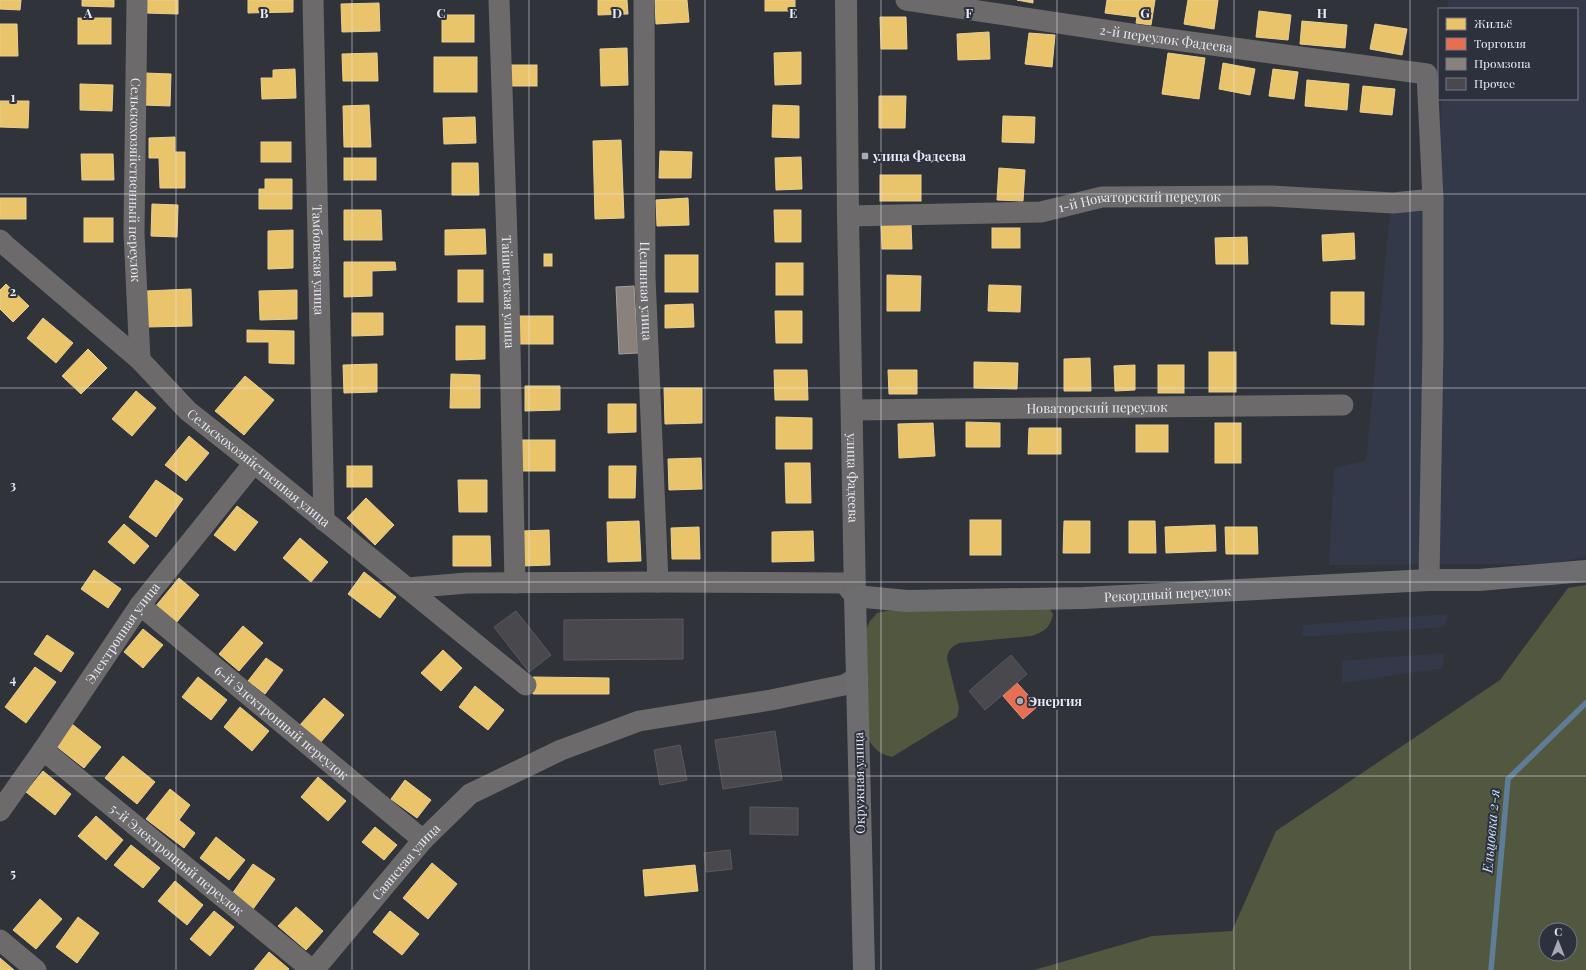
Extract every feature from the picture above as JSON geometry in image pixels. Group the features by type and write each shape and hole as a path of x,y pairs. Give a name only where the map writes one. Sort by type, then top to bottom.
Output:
{"main road":[{"name":"Рекордный переулок","path":"855,596 907,601 1069,598 1429,580 1479,580 1586,570"},
{"name":"Окружная улица","path":"855,596 864,970"}],"street":[{"name":"Сельскохозяйственный переулок","path":"137,0 134,233 140,360"},
{"name":"Тамбовская улица","path":"314,0 324,521"},
{"name":"Тайшетская улица","path":"499,0 509,300 515,583"},
{"name":"Целинная улица","path":"644,0 645,277 658,582"},
{"name":"улица Фадеева","path":"846,0 848,216 855,596"},
{"name":"2-й переулок Фадеева","path":"906,0 1123,33 1427,74 1433,199"},
{"name":"1-й Новаторский переулок","path":"848,216 1041,212 1102,197 1271,196 1393,203 1433,199"},
{"path":"1429,580 1433,345 1433,199"},
{"name":"Сельскохозяйственная улица","path":"0,240 5,246 140,360 188,411 526,685"},
{"name":"Новаторский переулок","path":"852,410 1343,406"},
{"name":"Электронная улица","path":"0,811 43,750 140,605 254,463"},
{"path":"407,588 467,583 844,582 855,596"},
{"name":"6-й Электронный переулок","path":"140,605 423,840"},
{"name":"Саянская улица","path":"313,970 423,840 470,794 561,750 639,721 771,700 844,685 858,678"},
{"name":"5-й Электронный переулок","path":"43,750 313,970"},
{"path":"0,940 36,970"}],"shaded area":[{"path":"1448,0 1586,0 1586,557 1548,564 1329,565 1334,468 1366,461 1390,212 1436,205 1442,100 1578,100 1578,8 1448,8"},
{"path":"1448,614 1444,627 1302,637 1303,625"},
{"path":"1444,653 1443,668 1342,683 1342,661"}],"green space":[{"path":"1586,585 1586,970 1034,970 1152,936 1232,931 1276,831 1500,680 1568,588"},
{"path":"1047,605 1053,614 1050,623 1044,631 1032,636 959,643 948,652 947,658 959,708 957,717 892,757 880,753 872,745 867,737 866,630 870,621 877,613 922,608"}],"building: Жильё":[{"path":"0,0 21,0 20,10 0,9"},
{"path":"82,0 114,0 114,7 82,6"},
{"path":"146,0 178,0 178,14 146,13"},
{"path":"248,0 293,0 293,12 248,13"},
{"path":"598,0 627,0 628,14 598,15"},
{"path":"655,0 687,0 689,22 656,24"},
{"path":"765,0 795,0 795,11 765,11"},
{"path":"1017,0 1033,0 1033,3"},
{"path":"1107,0 1155,0 1151,25 1136,23 1137,17 1105,13"},
{"path":"1188,0 1218,0 1214,29 1184,24"},
{"path":"379,3 380,31 342,32 341,4"},
{"path":"1259,11 1291,15 1288,40 1256,37"},
{"path":"442,15 474,15 474,42 442,42"},
{"path":"880,17 906,17 907,49 881,49"},
{"path":"78,18 111,18 111,44 78,44"},
{"path":"1302,21 1347,25 1345,48 1300,44"},
{"path":"0,24 17,24 18,56 0,56"},
{"path":"1375,24 1407,29 1402,55 1370,49"},
{"path":"989,32 990,59 958,60 957,34"},
{"path":"1029,33 1055,35 1052,67 1025,64"},
{"path":"627,48 628,85 601,86 600,49"},
{"path":"801,52 801,84 775,85 774,53"},
{"path":"377,53 378,81 343,81 342,54"},
{"path":"1168,53 1205,58 1199,99 1162,94"},
{"path":"434,57 477,57 477,92 434,92"},
{"path":"1223,63 1255,69 1250,95 1219,89"},
{"path":"511,65 537,65 537,86 511,86"},
{"path":"295,69 296,98 262,99 261,78 273,78 273,70"},
{"path":"1273,69 1298,72 1294,99 1269,96"},
{"path":"145,73 171,74 170,106 144,105"},
{"path":"1307,80 1349,84 1347,110 1305,106"},
{"path":"80,84 113,85 112,111 80,110"},
{"path":"1363,86 1395,89 1392,115 1360,112"},
{"path":"879,96 906,96 905,128 879,128"},
{"path":"0,101 29,101 28,128 0,127"},
{"path":"369,105 371,147 344,147 343,106"},
{"path":"773,105 799,106 799,138 772,137"},
{"path":"1003,116 1035,117 1034,143 1002,142"},
{"path":"475,117 476,143 444,144 443,118"},
{"path":"175,137 175,152 185,152 185,188 160,188 159,158 149,158 149,138"},
{"path":"621,140 624,218 595,219 593,141"},
{"path":"261,142 291,142 291,162 261,162"},
{"path":"660,151 692,152 691,178 659,178"},
{"path":"81,154 113,154 114,180 82,180"},
{"path":"801,157 802,189 776,190 775,158"},
{"path":"344,158 376,158 376,180 344,180"},
{"path":"452,163 478,163 479,195 452,195"},
{"path":"999,168 1025,170 1023,201 997,200"},
{"path":"880,175 921,175 921,201 880,201"},
{"path":"265,179 292,179 292,209 259,209 259,189 265,189"},
{"path":"0,198 26,198 26,219 0,219"},
{"path":"688,198 689,225 657,226 656,200"},
{"path":"152,204 178,205 177,237 151,236"},
{"path":"344,210 381,210 382,240 344,240"},
{"path":"774,210 801,210 801,242 775,242"},
{"path":"84,218 113,218 113,242 84,242"},
{"path":"911,224 912,249 882,249 881,225"},
{"path":"992,228 1020,228 1020,248 992,248"},
{"path":"485,229 486,254 445,255 445,230"},
{"path":"293,230 293,268 268,269 268,231"},
{"path":"1354,233 1355,259 1323,261 1322,235"},
{"path":"1247,237 1248,264 1216,264 1215,238"},
{"path":"544,254 552,254 552,266 544,266"},
{"path":"665,255 698,255 698,292 665,292"},
{"path":"344,262 395,262 396,270 372,271 372,296 344,297"},
{"path":"776,263 803,263 803,295 776,295"},
{"path":"458,270 483,270 483,302 458,302"},
{"path":"887,275 921,276 920,311 887,311"},
{"path":"6,284 29,306 13,322 0,309 0,290"},
{"path":"989,285 1021,286 1020,312 988,311"},
{"path":"191,289 192,326 147,327 146,291"},
{"path":"297,290 297,319 260,320 259,291"},
{"path":"1331,292 1364,292 1364,325 1331,324"},
{"path":"693,304 694,327 665,328 665,305"},
{"path":"775,311 802,311 802,343 776,343"},
{"path":"352,313 383,313 383,335 352,336"},
{"path":"517,316 553,316 553,344 517,344"},
{"path":"43,318 73,343 56,363 27,338"},
{"path":"456,326 485,326 485,359 456,360"},
{"path":"247,330 294,331 294,364 269,363 269,342 247,342"},
{"path":"88,349 107,368 81,394 62,376"},
{"path":"1209,352 1236,352 1236,392 1209,392"},
{"path":"1090,358 1091,391 1064,391 1064,359"},
{"path":"974,362 1018,363 1017,389 974,388"},
{"path":"377,364 377,392 344,393 343,365"},
{"path":"1135,365 1135,390 1115,391 1114,366"},
{"path":"1158,365 1184,365 1184,393 1158,393"},
{"path":"774,370 807,370 808,400 775,400"},
{"path":"888,370 917,370 917,394 889,394"},
{"path":"451,374 480,375 480,408 450,408"},
{"path":"245,376 274,400 244,435 215,411"},
{"path":"525,386 560,386 560,410 525,411"},
{"path":"664,388 702,388 702,423 665,424"},
{"path":"136,391 156,408 132,436 112,419"},
{"path":"608,404 636,404 636,432 608,433"},
{"path":"776,417 812,418 812,449 776,449"},
{"path":"966,422 1000,423 1000,447 966,447"},
{"path":"933,423 935,456 899,458 898,424"},
{"path":"1215,423 1241,423 1241,463 1215,463"},
{"path":"1136,425 1168,425 1168,452 1136,452"},
{"path":"1029,428 1061,428 1061,454 1028,454"},
{"path":"189,436 209,453 186,481 165,465"},
{"path":"520,440 555,440 555,471 520,471"},
{"path":"701,458 702,489 669,490 668,459"},
{"path":"785,463 810,463 811,503 786,503"},
{"path":"347,466 372,466 372,487 347,487"},
{"path":"609,466 636,466 635,498 609,498"},
{"path":"156,480 183,499 156,537 129,517"},
{"path":"458,480 487,480 487,512 459,512"},
{"path":"366,498 394,525 375,545 347,518"},
{"path":"237,506 258,522 235,551 214,535"},
{"path":"970,520 1001,520 1001,555 970,555"},
{"path":"639,521 641,561 608,562 607,522"},
{"path":"1064,521 1090,521 1090,553 1063,553"},
{"path":"1129,521 1155,521 1156,553 1129,553"},
{"path":"124,524 149,546 134,564 108,542"},
{"path":"1215,525 1216,551 1166,553 1165,527"},
{"path":"699,527 700,559 672,559 671,528"},
{"path":"1225,527 1257,527 1258,554 1226,554"},
{"path":"549,530 550,565 523,566 522,531"},
{"path":"813,531 814,561 772,562 772,532"},
{"path":"453,536 490,536 491,566 453,566"},
{"path":"300,538 328,562 311,582 283,558"},
{"path":"94,570 121,589 108,608 81,589"},
{"path":"364,572 396,597 380,618 348,594"},
{"path":"179,578 199,595 176,623 155,607"},
{"path":"243,626 263,643 239,671 219,654"},
{"path":"143,629 163,645 143,668 124,652"},
{"path":"47,635 74,653 61,672 34,654"},
{"path":"443,650 462,668 441,691 421,673"},
{"path":"266,658 283,670 265,694 248,681"},
{"path":"35,667 56,682 26,723 5,707"},
{"path":"198,677 227,700 211,720 182,697"},
{"path":"533,677 609,678 609,694 533,694"},
{"path":"475,686 504,710 488,730 459,707"},
{"path":"324,698 344,715 320,743 300,725"},
{"path":"240,707 269,731 252,751 224,727"},
{"path":"72,724 101,747 84,768 55,745"},
{"path":"123,756 155,782 137,804 105,778"},
{"path":"43,771 71,794 55,815 26,792"},
{"path":"318,777 346,801 328,821 301,797"},
{"path":"405,780 431,800 417,818 391,799"},
{"path":"170,789 190,805 179,820 195,833 184,848 146,819"},
{"path":"96,816 123,840 106,860 78,836"},
{"path":"375,827 397,845 384,860 362,842"},
{"path":"216,837 245,860 229,880 200,858"},
{"path":"131,845 160,868 143,888 114,865"},
{"path":"432,863 457,884 428,919 403,898"},
{"path":"253,864 275,879 253,909 232,894"},
{"path":"695,865 698,891 645,896 643,870"},
{"path":"175,881 203,905 187,925 158,901"},
{"path":"40,899 62,919 36,949 13,930"},
{"path":"296,907 323,931 306,950 278,926"},
{"path":"214,911 234,927 210,956 190,939"},
{"path":"390,911 419,934 402,955 373,932"},
{"path":"78,917 99,933 77,963 56,947"},
{"path":"269,952 289,969 254,970"},
{"path":"0,958 14,970 0,970"}],"building: Торговля":[{"name":"Энергия","path":"1017,683 1038,706 1023,719 1003,696"}],"building: Промзона":[{"path":"634,286 638,353 619,354 616,287"}],"building: Прочее":[{"path":"516,611 551,655 529,672 494,627"},
{"path":"683,619 683,659 564,660 564,620"},
{"path":"1011,655 1027,674 985,710 969,691"},
{"path":"775,731 782,780 723,789 715,740"},
{"path":"680,745 687,780 660,785 654,750"},
{"path":"750,807 798,808 798,835 750,834"},
{"path":"730,850 732,869 706,872 704,853"}],"waterway":[{"name":"Ельцовка 2-я","path":"1491,970 1508,779 1586,703"}],"place":[{"name":"улица Фадеева","path":"865,156"},
{"name":"Энергия","path":"1020,701"}]}
